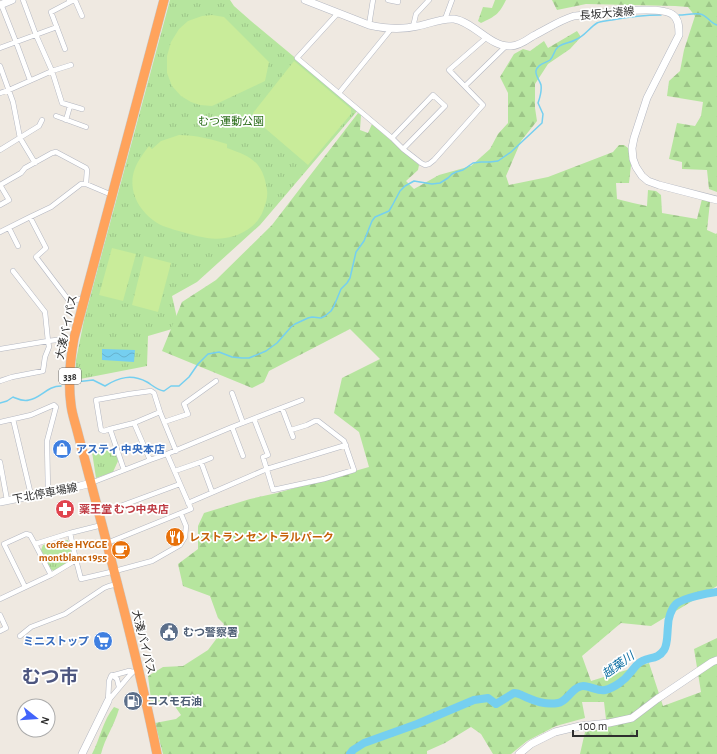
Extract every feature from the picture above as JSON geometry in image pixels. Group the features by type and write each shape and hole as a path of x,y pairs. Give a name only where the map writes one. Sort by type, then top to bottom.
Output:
{"highway":[{"name":"大湊バイパス","path":"157,754 136,672 115,571 71,406 70,370 74,338 164,0"}],"main road":[{"path":"0,4 12,0"},
{"path":"305,0 379,28 391,29 413,27 444,19 454,19 475,28 500,44 506,46"},
{"name":"長坂大湊線","path":"506,46 521,44 565,18 574,16 648,10 662,10 672,13 676,18 679,35 647,98 634,138 632,148 633,159 642,176 658,185 717,200"},
{"name":"下北停車場線","path":"4,501 91,483"},
{"path":"519,754 531,744 555,732 580,726 609,723 632,718 657,699 717,660"},
{"path":"82,754 108,701"}],"street":[{"path":"23,0 52,71 62,103 82,109"},
{"path":"65,48 51,12 70,1 75,0 82,16"},
{"path":"369,25 373,0"},
{"path":"388,0 398,2 398,0"},
{"path":"413,27 416,14 429,0"},
{"path":"444,19 452,0"},
{"path":"0,4 30,80"},
{"path":"338,13 297,58 403,149 425,165 434,160 483,105 449,70 487,36"},
{"path":"0,48 57,27"},
{"path":"339,93 391,29"},
{"path":"465,86 506,46"},
{"path":"0,93 70,65"},
{"path":"0,66 13,102 20,138 35,163"},
{"path":"392,138 433,95 444,106 403,149"},
{"path":"66,120 70,106"},
{"path":"56,116 86,127"},
{"path":"0,150 39,126 42,120"},
{"path":"0,205 9,200 0,185 21,173 25,168 56,152 86,168 86,184"},
{"path":"0,232 51,207 81,184 86,184 112,195"},
{"path":"30,217 46,248 36,257 70,302 79,300 84,301"},
{"path":"9,228 18,246"},
{"path":"0,381 43,371 45,357 49,347 45,312 13,271"},
{"path":"0,349 74,338"},
{"path":"164,422 188,414 184,404 216,381"},
{"path":"160,412 134,423 104,431 101,430 96,400 151,391 154,393 176,451"},
{"path":"232,393 243,423"},
{"path":"91,483 176,451 232,427 302,400"},
{"path":"0,422 31,415 54,405 56,407 47,441 48,492"},
{"path":"282,408 294,437"},
{"path":"13,419 31,496"},
{"path":"254,419 268,455 263,457 273,490 324,479 354,470 344,441 318,421 314,421 308,425 291,430"},
{"path":"134,423 150,460"},
{"path":"232,427 243,456"},
{"path":"110,429 124,470"},
{"path":"188,503 267,469 346,445"},
{"path":"107,543 191,509 167,454"},
{"path":"174,471 211,458"},
{"path":"0,462 4,501"},
{"path":"201,462 212,492"},
{"path":"99,514 180,484"},
{"path":"70,533 81,579 152,561 180,544 186,537 186,526 181,514"},
{"path":"35,544 102,525"},
{"path":"25,587 4,544 26,534 30,535 51,575"},
{"path":"0,599 51,575 76,560"},
{"path":"20,636 31,627 64,614 104,588 118,584"},
{"path":"0,615 6,628 0,631"},
{"path":"108,701 109,678 112,675 129,671 136,672"},
{"path":"108,701 119,687 136,672"},
{"path":"112,675 117,679 119,687"},
{"path":"109,683 113,687 119,687"}],"green space":[{"name":"むつ運動公園","path":"170,0 230,0 234,6 251,21 358,110 260,225 197,282 172,296 179,327 148,336 147,366 75,380 76,360 84,320"},
{"path":"495,0 506,0 499,12 494,16 481,23 478,21 483,7 492,8"},
{"path":"552,0 717,0 717,192 709,189 707,170 682,169 682,162 669,159 677,123 695,126 701,116 703,102 667,96 669,81 680,71 684,50 695,16 688,7 586,4 557,10"},
{"path":"212,15 224,17 269,62 265,81 212,106 200,105 191,102 181,96 172,86 167,73 167,56 171,42 179,29 188,21 202,16"},
{"path":"577,31 581,37 570,49 548,64 535,84 535,108 537,121 521,141 506,176 509,185 548,177 613,152 619,145 624,145 628,148 631,165 629,183 616,183 617,199 647,206 648,190 656,191 661,195 662,213 697,219 702,199 710,202 707,230 716,234 717,233 717,586 651,626 621,623 582,656 591,681 649,663 663,706 701,692 694,649 717,638 717,754 580,754 585,732 607,728 604,702 582,702 585,718 556,726 527,741 511,754 493,754 481,734 471,727 445,743 427,751 427,754 163,754 155,723 176,719 181,715 167,695 152,707 148,676 163,667 183,666 208,650 220,634 224,624 218,618 210,596 183,586 178,564 198,549 198,526 204,513 369,467 359,432 334,413 342,378 380,359 350,329 269,371 264,382 252,388 162,351 182,302 216,280 272,225 358,113 361,115 360,130 368,133 372,124 419,165 418,170 406,181 414,189 439,175 471,166 490,149 498,134 508,123 508,93 500,77 514,54 523,49 530,51 544,41 548,48"},
{"path":"294,61 351,109 351,114 308,165 253,118 253,113"},
{"path":"179,135 215,140 227,144 227,148 250,158 259,167 263,173 267,197 261,215 256,223 250,228 237,235 229,237 214,239 207,238 163,226 144,212 133,191 133,175 136,167 149,146 152,149 161,141"},
{"path":"112,248 136,254 123,301 99,295"},
{"path":"144,256 171,263 158,312 132,305"},
{"path":"114,448 118,461 113,472 96,478 92,452"},
{"path":"68,540 73,558 72,560 54,571 50,569 41,550 43,545"},
{"path":"114,707 119,709 101,754 92,754 104,724"}],"water":[{"path":"102,349 135,350 134,362 102,360"}],"waterway":[{"path":"679,15 700,14 717,25"},
{"path":"76,382 93,380 105,386 115,380 131,377 147,382 157,389 164,391 171,386 179,386 189,377 198,364 208,354 219,352 232,357 249,358 266,351 277,343 295,324 308,318 321,318 325,316 331,311 341,289 350,278 356,252 364,241 372,221 375,217 389,211 400,191 405,186 414,181 432,184 440,183 452,174 463,170 473,163 498,161 511,152 542,123 543,114 538,103 541,85 536,71 540,65 550,60 558,47 578,39 599,22 636,16 661,15"},
{"path":"0,403 13,397 27,401 52,388 61,386"},
{"name":"越葉川","path":"350,754 353,750 364,743 417,724 474,700 488,698 496,704 514,693 539,702 554,704 561,702 573,691 582,686 599,690 605,690 612,687 625,678 641,662 658,656 664,650 667,642 669,617 676,604 690,598 717,592"}],"place":[{"name":"アスティ 中央本店","path":"62,449"},
{"name":"薬王堂 むつ中央店","path":"65,509"},
{"name":"レストラン セントラルパーク","path":"175,537"},
{"name":"coffee HYGGE montblanc 1955","path":"121,550"},
{"name":"むつ警察署","path":"169,632"},
{"name":"ミニストップ","path":"103,641"},
{"name":"コスモ石油","path":"133,701"}],"district":[{"name":"むつ市","path":"50,676"}]}
